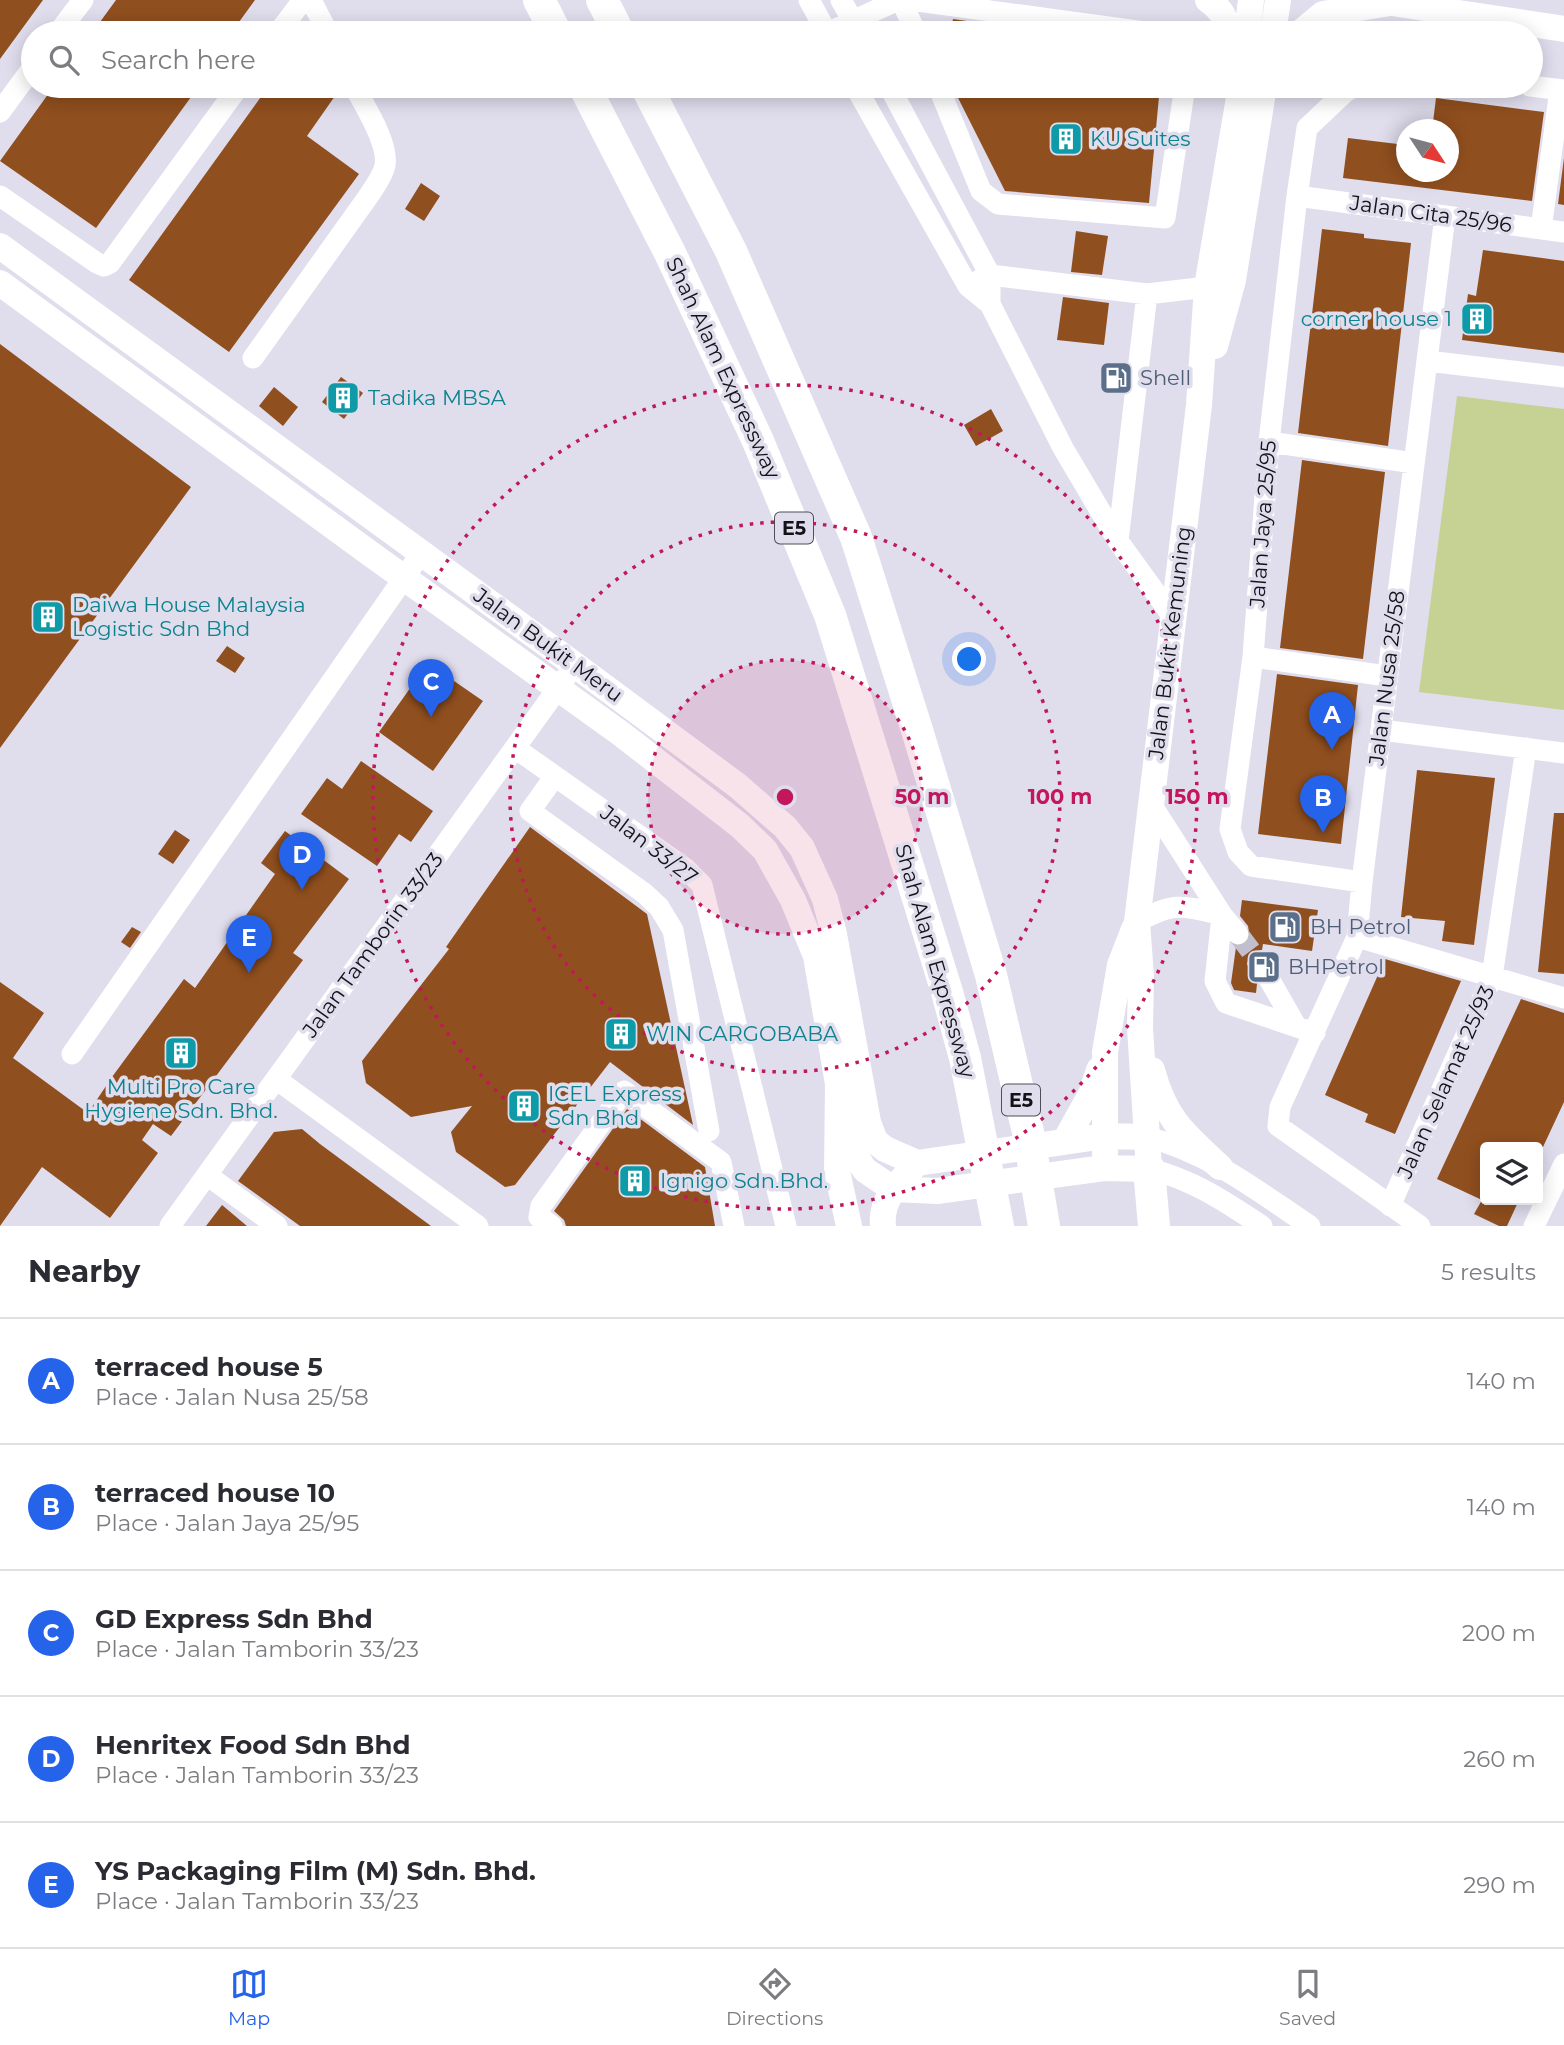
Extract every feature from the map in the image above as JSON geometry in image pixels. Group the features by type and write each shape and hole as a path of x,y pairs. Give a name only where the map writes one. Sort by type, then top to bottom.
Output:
{"highway":[{"path":"539,0 550,21"},
{"path":"601,0 612,21"},
{"name":"Shah Alam Expressway","path":"590,98 670,253 752,428 830,615 947,992 965,1058 998,1226"},
{"name":"E5","path":"652,98 731,251 856,537 918,730 991,975 1028,1132 1044,1226"},
{"path":"1149,1169 1154,1226"}],"main road":[{"path":"1208,0 1219,8 1227,21"},
{"path":"1248,21 1251,0"},
{"path":"1275,21 1278,0"},
{"path":"1314,21 1322,14 1381,1 1512,21"},
{"path":"1543,26 1564,29"},
{"name":"Jalan Bukit Kemuning","path":"1149,1169 1137,922 1199,405 1207,287 1236,98"},
{"name":"Jalan Bukit Kemuning","path":"1199,405 1233,280 1262,98"},
{"path":"1256,136 1269,98"},
{"name":"Jalan Bukit Meru","path":"0,246 575,665 738,786 785,827 802,848 825,899 875,1141 885,1149 918,1163"},
{"name":"Jalan Bukit Meru","path":"0,283 620,733 729,817 765,850 793,900 816,956 838,1084 837,1171 849,1226"},
{"name":"Jalan Bukit Kemuning","path":"1104,1168 1105,1052 1120,965 1137,922"},
{"path":"1140,1027 1158,1093 1166,1111 1182,1132 1220,1167"},
{"path":"1065,1141 1091,1094 1105,1052"},
{"path":"838,1084 847,1140 852,1151 865,1170 894,1189 937,1191 1104,1168 1149,1169"},
{"path":"883,1226 886,1200 918,1163 1105,1136 1147,1138"}],"street":[{"path":"67,21 83,0"},
{"path":"287,21 303,0"},
{"path":"311,0 322,21"},
{"path":"809,0 820,21"},
{"path":"841,0 853,21"},
{"path":"867,21 900,0 910,21"},
{"path":"910,0 1064,21"},
{"path":"0,111 21,83"},
{"path":"1541,229 1562,90 1543,88"},
{"path":"0,196 104,266 110,263 231,98"},
{"path":"253,358 380,178 386,161 382,143 360,98"},
{"path":"862,98 968,286 990,304 1063,448 1118,541 1173,617"},
{"path":"895,98 990,275 990,304"},
{"path":"943,98 981,191 998,204 1165,218 1183,98"},
{"name":"Jalan Jaya 25/95","path":"1339,98 1307,128 1269,442 1253,657 1230,830 1238,852 1251,866 1362,882"},
{"name":"Jalan Cita 25/96","path":"1297,196 1564,232"},
{"name":"Jalan Nusa 25/58","path":"1390,1206 1278,1126 1280,1107 1305,1029 1357,937 1445,216"},
{"path":"968,286 990,275 1147,294 1207,287"},
{"path":"1118,541 1147,294"},
{"path":"1427,361 1564,377"},
{"path":"1269,442 1414,463"},
{"path":"72,1054 422,552"},
{"path":"1253,657 1388,676"},
{"name":"Jalan Tamborin 33/23","path":"170,1226 575,665"},
{"path":"1381,730 1564,752"},
{"name":"Jalan 33/27","path":"515,748 685,868 702,886 782,1225"},
{"name":"Jalan Selamat 25/93","path":"1390,1206 1492,977 1526,748"},
{"path":"555,776 530,811 644,893 659,907 673,930 709,1131"},
{"path":"1152,804 1222,915 1238,934"},
{"path":"1137,922 1164,907 1189,907 1222,915"},
{"path":"1222,915 1215,981 1226,1003 1305,1029"},
{"path":"1357,937 1564,998"},
{"path":"1260,963 1305,1029"},
{"path":"276,1079 478,1226"},
{"path":"552,1226 539,1217 541,1206 624,1091 721,1162 734,1226"},
{"path":"1147,1138 1176,1144 1220,1167 1310,1226"},
{"path":"1534,1226 1564,1164"},
{"path":"1149,1169 1175,1175 1206,1190 1262,1226"},
{"path":"207,1175 277,1226"},
{"path":"1390,1206 1420,1226"}],"green space":[{"path":"1457,396 1564,409 1564,710 1419,692"}],"building":[{"path":"0,0 43,0 28,21 21,21 21,30 0,59"},
{"path":"116,0 255,0 240,21 101,21"},
{"path":"45,98 190,98 96,228 0,161"},
{"path":"260,98 334,98 307,136 359,174 229,352 129,280"},
{"name":"KU Suites","path":"958,98 1159,98 1149,203 1005,191"},
{"path":"1436,98 1544,112 1532,201 1343,178 1348,138 1396,144 1396,182 1459,182 1459,119 1433,119"},
{"path":"1564,158 1564,205 1558,204"},
{"path":"421,183 440,196 424,221 405,209"},
{"path":"1322,229 1364,234 1364,238 1411,243 1388,446 1298,433"},
{"path":"1076,231 1108,236 1102,275 1071,272"},
{"path":"1483,250 1564,261 1564,353 1462,340 1468,294 1476,296"},
{"path":"1063,297 1109,303 1104,345 1057,340"},
{"name":"Daiwa House Malaysia Logistic Sdn Bhd","path":"0,344 191,487 0,748"},
{"name":"Tadika MBSA","path":"341,377 363,393 344,419 322,402"},
{"path":"274,387 298,407 283,426 259,406"},
{"path":"991,409 1003,431 976,446 964,425"},
{"path":"1302,460 1385,472 1363,659 1280,648"},
{"path":"227,646 245,658 235,673 216,661"},
{"path":"428,663 483,701 433,771 379,732"},
{"path":"1277,674 1358,685 1341,844 1258,834"},
{"path":"361,761 433,811 411,842 399,834 377,866 301,814 327,778 342,789"},
{"path":"1417,770 1495,778 1474,945 1442,941 1445,921 1401,917"},
{"path":"1554,813 1564,813 1564,974 1538,972"},
{"path":"530,827 647,914 693,1125 610,1062 515,1185 505,1187 456,1152 451,1132 472,1106 411,1117 366,1083 362,1061 449,949 446,947"},
{"path":"175,830 190,840 173,864 158,854"},
{"path":"285,831 349,879 293,953 303,960 171,1136 153,1124 142,1140 158,1153 110,1218 42,1167 0,1226 0,982 44,1013 13,1058 88,1113 184,979 195,988 275,874 261,863"},
{"name":"BH Petrol","path":"1242,900 1318,910 1312,951 1263,944 1262,950 1254,951 1249,956 1247,964 1257,984 1256,993 1234,990 1231,983 1236,947 1246,944 1250,938 1248,926 1240,916"},
{"path":"132,927 141,932 130,948 121,942"},
{"path":"1385,959 1461,981 1395,1134 1365,1122 1368,1114 1325,1095"},
{"path":"1521,999 1564,1013 1564,1102 1543,1147 1543,1142 1480,1142 1480,1199 1437,1179"},
{"name":"Ignigo Sdn.Bhd.","path":"627,1109 705,1167 715,1226 566,1226 564,1220 554,1211"},
{"path":"302,1129 431,1226 300,1226 238,1181 274,1132"},
{"path":"1480,1204 1517,1205 1507,1226 1499,1226 1474,1214"},
{"path":"222,1205 247,1226 206,1226"}],"tunnel":[{"path":"1238,934 1260,963"}],"place":[{"name":"KU Suites","path":"1066,139"},
{"name":"corner house 1","path":"1477,319"},
{"name":"Shell","path":"1116,378"},
{"name":"Tadika MBSA","path":"343,398"},
{"name":"Daiwa House Malaysia Logistic Sdn Bhd","path":"48,617"},
{"name":"GD Express Sdn Bhd","path":"431,717"},
{"name":"terraced house 5","path":"1332,750"},
{"name":"terraced house 10","path":"1323,833"},
{"name":"Henritex Food Sdn Bhd","path":"302,890"},
{"name":"BH Petrol","path":"1285,927"},
{"name":"BHPetrol","path":"1264,967"},
{"name":"YS Packaging Film (M) Sdn. Bhd.","path":"249,973"},
{"name":"WIN CARGOBABA","path":"621,1034"},
{"name":"Multi Pro Care Hygiene Sdn. Bhd.","path":"181,1053"},
{"name":"ICEL Express Sdn Bhd","path":"524,1106"},
{"name":"Ignigo Sdn.Bhd.","path":"635,1181"}]}
